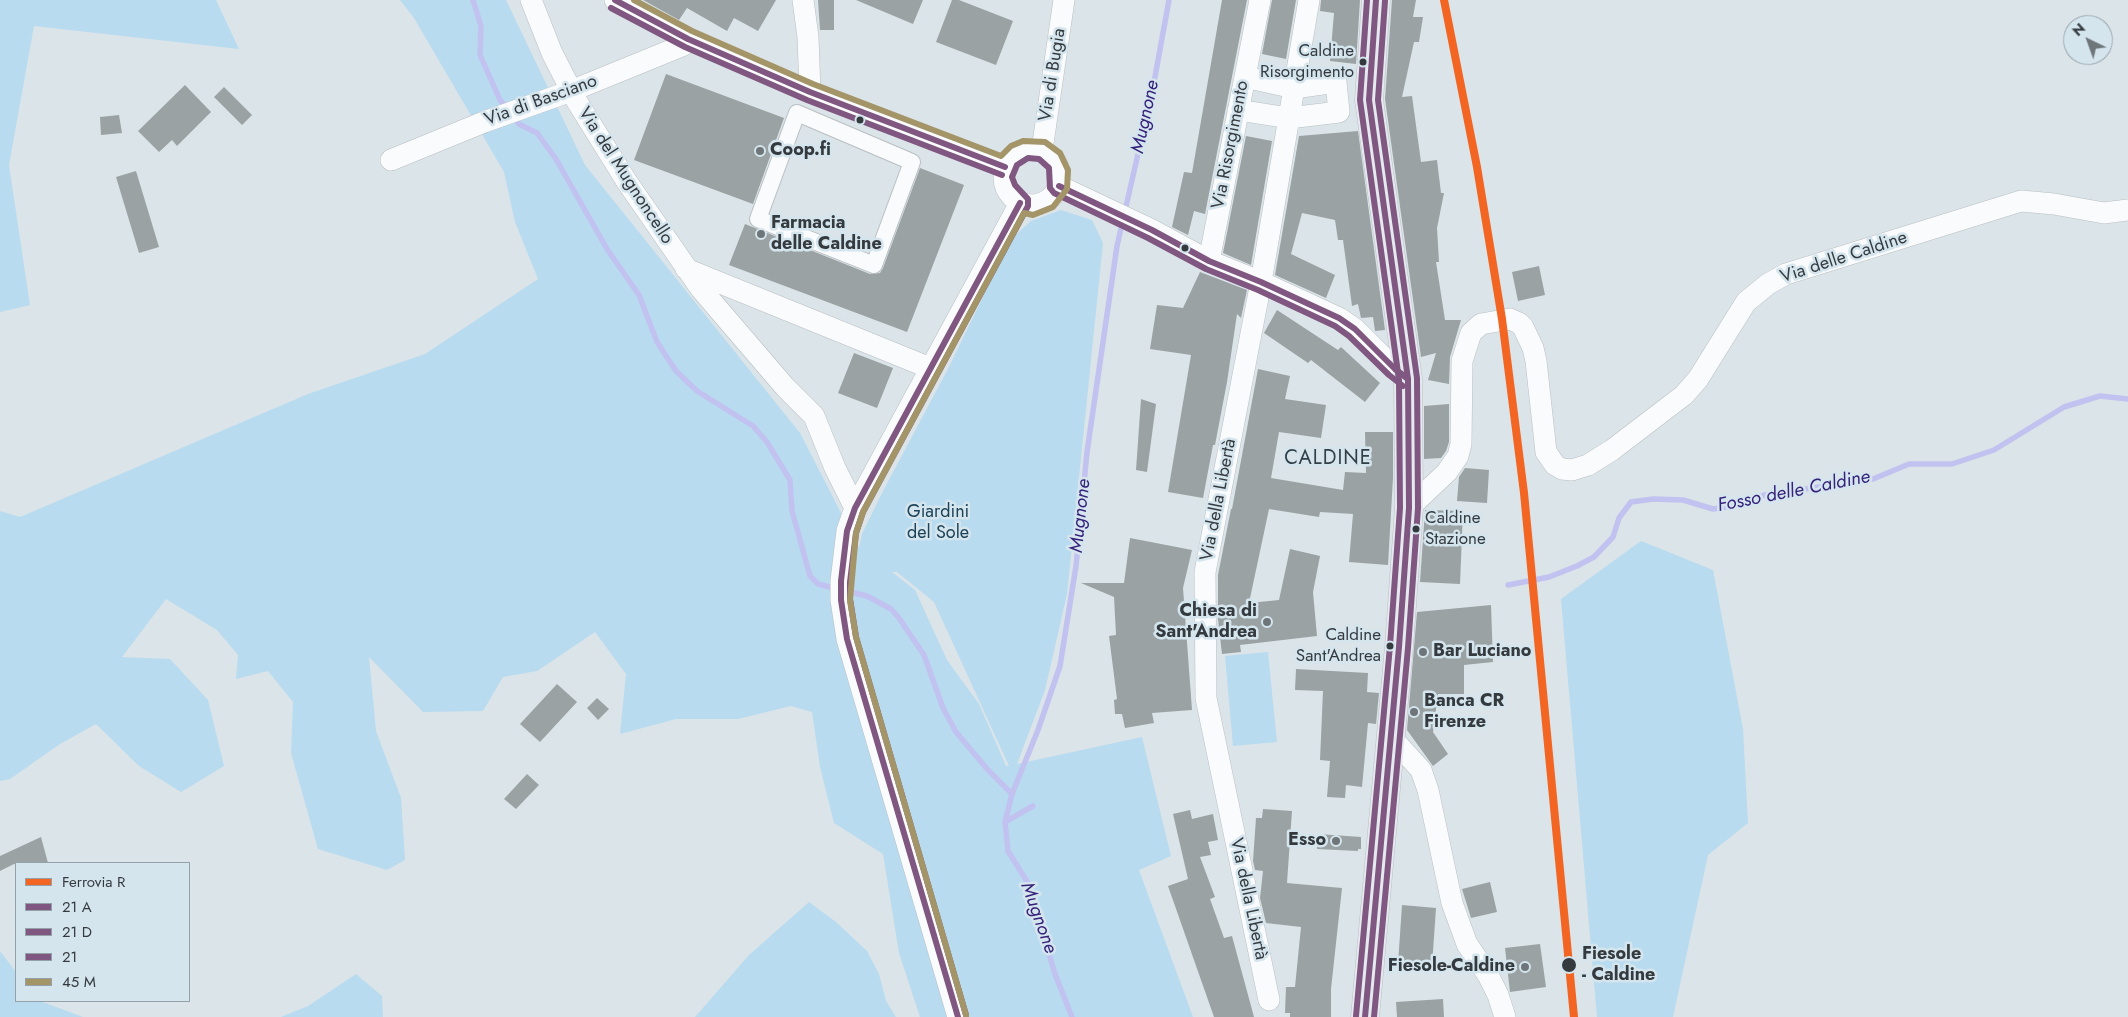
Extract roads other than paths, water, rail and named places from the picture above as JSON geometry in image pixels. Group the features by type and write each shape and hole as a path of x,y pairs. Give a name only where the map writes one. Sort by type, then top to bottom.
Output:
{"main road":[{"path":"1365,1017 1391,737 1409,508 1408,379 1369,100 1376,0"}],"street":[{"name":"Via del Mugnoncello","path":"530,0 552,53 571,91 627,182 686,269 785,387 814,416 835,468 855,508"},
{"path":"615,0 688,39 810,92 1005,168"},
{"path":"803,0 808,37 810,92"},
{"name":"Via di Bugia","path":"1042,150 1064,0"},
{"name":"Via Risorgimento","path":"1209,261 1260,0"},
{"name":"Via della Libertà","path":"1269,1000 1206,698 1205,572 1261,282 1309,0"},
{"name":"Via di Basciano","path":"391,160 484,122 571,91 684,45 688,39"},
{"path":"1238,110 1289,118 1339,112 1336,82 1294,88 1245,77"},
{"path":"797,113 912,162 874,265 758,219 797,113"},
{"path":"1026,149 1042,150 1057,163 1060,173 1059,186 1054,194 1040,204 1031,206 1020,203 1006,190 1003,177 1005,168 1016,153 1026,149"},
{"path":"1059,186 1152,230 1209,261 1261,282 1339,318 1355,329 1395,369 1408,379"},
{"name":"Via delle Caldine","path":"1409,508 1447,472 1458,456 1461,444 1462,360 1471,333 1481,324 1510,319 1519,322 1523,327 1536,361 1546,452 1555,465 1562,469 1572,470 1588,465 1612,450 1684,395 1698,379 1746,302 1768,284 1786,274 2020,202 2054,204 2104,213 2128,210"},
{"path":"958,1017 847,639 841,590 847,532 855,508 1020,203"},
{"path":"686,269 930,368"},
{"path":"1391,737 1421,770 1428,790 1452,903 1467,944 1488,975 1506,1017"}],"waterway":[{"path":"473,0 481,26 480,55 500,100 508,110"},
{"name":"Mugnone","path":"1072,1017 1055,974 1028,883 1008,851 1005,822 1012,794 1038,730 1060,666 1076,566 1087,452 1117,246 1153,88 1169,0"},
{"path":"514,117 519,124 537,133 556,159 607,249 639,295 657,342 676,371 697,391 753,426 767,442 790,480 792,511 810,576 818,584 837,589"},
{"name":"Fosso delle Caldine","path":"1508,585 1549,577 1594,557 1613,537 1619,518 1631,502 1653,499 1683,500 1713,509 1740,505 1764,495 1873,479 1909,464 1952,464 1994,450 2064,407 2100,396 2128,399"},
{"path":"846,591 867,596 891,609 899,618 924,655 943,708 956,732 988,770 1012,794"},
{"name":"Fosso delle Caldine","path":"1005,822 1033,806"}],"rail line":[{"name":"R","path":"1444,0 1477,167 1502,319 1524,493 1574,1017"}],"place":[{"name":"Caldine Risorgimento","path":"1363,62"},
{"name":"Coop.fi","path":"760,151"},
{"name":"Farmacia delle Caldine","path":"761,234"},
{"name":"Caldine Stazione","path":"1416,529"},
{"name":"Chiesa di Sant'Andrea","path":"1267,622"},
{"name":"Caldine Sant'Andrea","path":"1390,646"},
{"name":"Bar Luciano","path":"1423,652"},
{"name":"Banca CR Firenze","path":"1414,712"},
{"name":"Esso","path":"1336,841"},
{"name":"Fiesole - Caldine","path":"1569,965"},
{"name":"Fiesole-Caldine","path":"1525,967"}],"district":[{"name":"CALDINE","path":"1328,459"}],"park label":[{"name":"Giardini del Sole","path":"938,523"}]}
